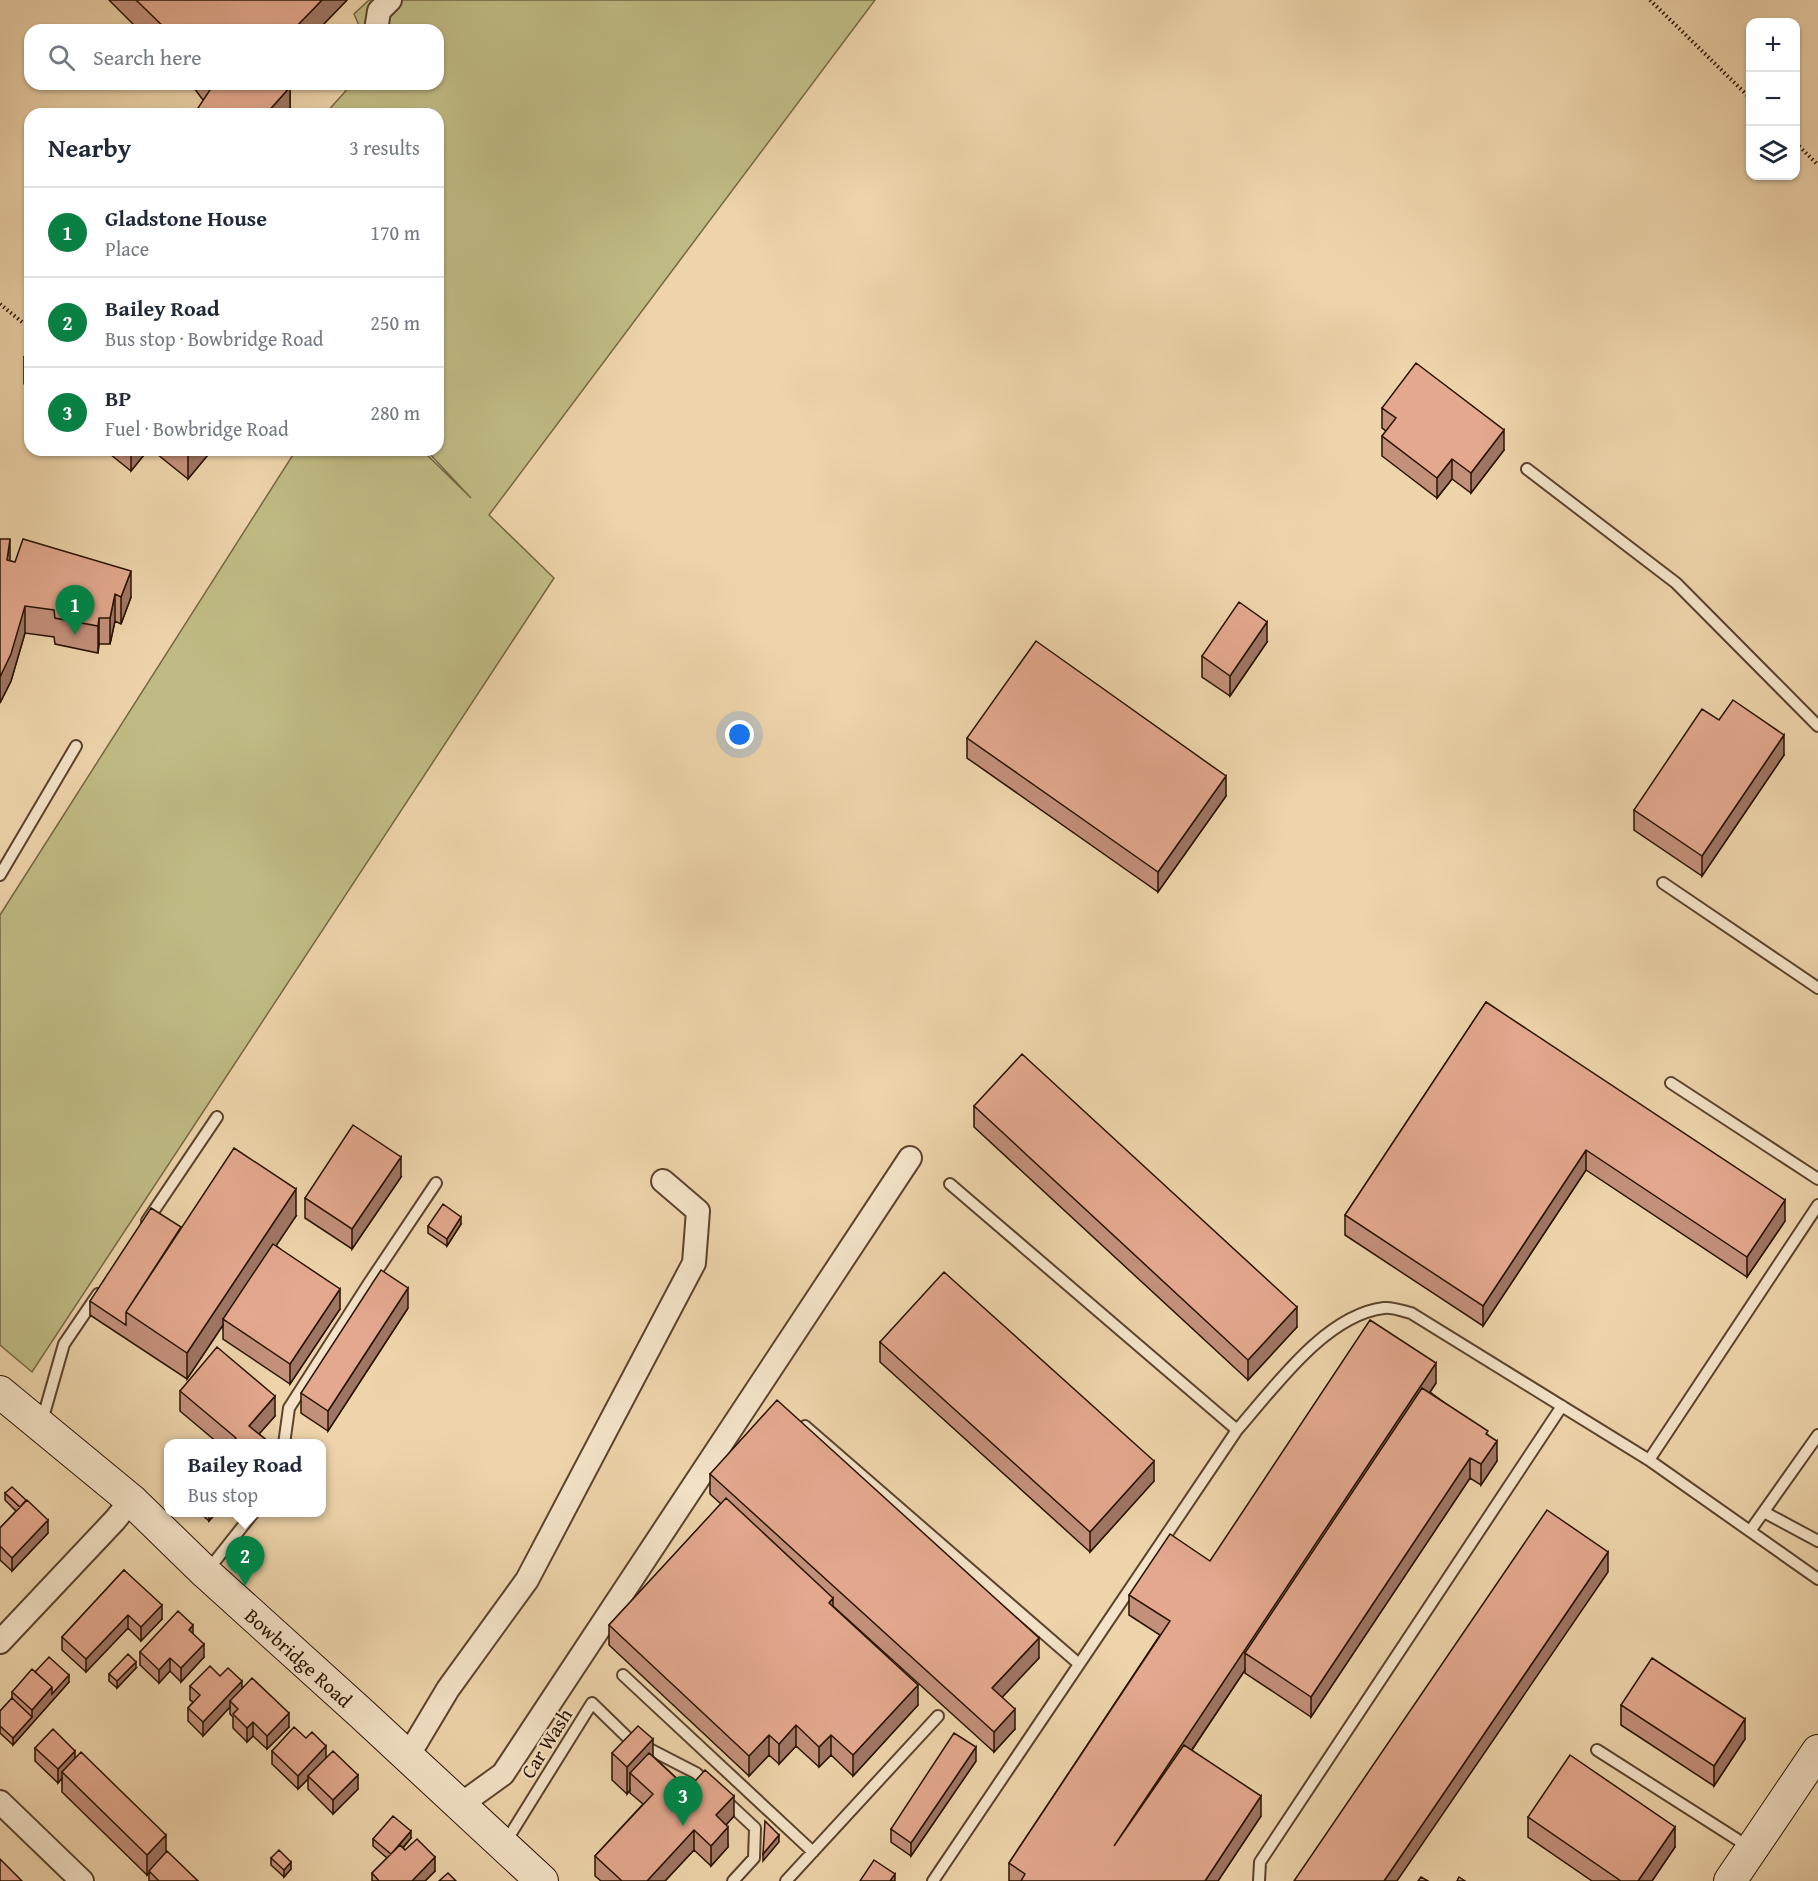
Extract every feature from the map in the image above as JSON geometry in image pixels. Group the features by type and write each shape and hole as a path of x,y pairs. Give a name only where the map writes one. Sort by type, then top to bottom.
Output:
{"street":[{"path":"377,24 379,11 390,0"},
{"path":"460,1804 503,1774 910,1158"},
{"path":"408,1756 448,1689 527,1580 694,1263 698,1211 663,1181"},
{"name":"Bowbridge Road","path":"0,1392 131,1500 206,1573 542,1881"},
{"path":"0,1642 115,1520 131,1500"},
{"path":"1730,1881 1818,1751"},
{"path":"0,1802 82,1881"}],"lane":[{"path":"1527,469 1676,584 1818,726"},
{"path":"0,875 76,746"},
{"path":"1663,883 1818,988"},
{"path":"1671,1083 1818,1179"},
{"path":"144,1226 217,1117"},
{"path":"285,1439 289,1408 436,1183"},
{"path":"950,1184 1237,1430"},
{"path":"1649,1460 1818,1205"},
{"path":"40,1427 64,1344 104,1285"},
{"path":"935,1880 1237,1430 1319,1340 1354,1317 1385,1308 1411,1312 1649,1460 1818,1579"},
{"path":"1259,1881 1260,1862 1562,1406"},
{"path":"793,1416 1079,1664"},
{"path":"1750,1531 1818,1435"},
{"path":"1764,1512 1818,1541"},
{"path":"206,1573 250,1517"},
{"path":"623,1675 813,1852"},
{"name":"Car Wash","path":"504,1845 592,1703 628,1738 696,1773 755,1828 754,1858 733,1881"},
{"path":"786,1881 938,1716"},
{"path":"1597,1750 1752,1849"}],"path":[{"path":"1650,0 1746,95"},
{"path":"1800,147 1818,165"},
{"path":"0,304 21,322"}],"shaded area":[{"path":"369,0 875,0 489,515 554,578 32,1372 0,1345 0,915 292,456 428,456 471,498 432,456 444,456 444,108 330,108 347,90 444,90 444,24 358,24 354,14"}],"building":[{"path":"136,0 322,0 299,24 161,24"},
{"path":"210,90 287,90 271,108 198,108"},
{"path":"1416,363 1504,430 1471,473 1452,459 1437,478 1382,436 1396,418 1382,408"},
{"path":"0,539 10,539 7,560 15,562 23,539 131,571 121,597 115,594 110,618 99,618 98,626 55,618 54,610 25,606 11,654 0,677"},
{"path":"1239,602 1267,622 1230,676 1202,656"},
{"path":"1036,641 1226,776 1158,872 967,738"},
{"path":"1733,700 1784,735 1702,856 1634,810 1702,709 1719,720"},
{"path":"1486,1002 1785,1200 1747,1257 1586,1150 1483,1306 1345,1215"},
{"path":"1022,1054 1297,1307 1248,1360 974,1106"},
{"path":"353,1125 401,1157 352,1229 305,1198"},
{"path":"234,1148 296,1189 187,1353 126,1312"},
{"path":"443,1204 461,1217 447,1239 428,1226"},
{"path":"151,1208 181,1227 126,1312 126,1325 90,1301"},
{"path":"273,1244 340,1289 290,1364 223,1319"},
{"path":"381,1270 408,1288 328,1411 301,1393"},
{"path":"944,1272 1154,1461 1090,1532 880,1342"},
{"path":"1370,1320 1436,1363 1114,1846 1184,1745 1261,1796 1205,1881 1021,1881 1025,1874 1009,1863 1170,1621 1129,1595 1170,1534 1210,1561"},
{"path":"217,1347 275,1396 249,1426 265,1439 235,1439 180,1391"},
{"path":"1422,1388 1488,1431 1486,1434 1497,1441 1481,1464 1470,1458 1311,1697 1245,1653"},
{"path":"777,1400 1039,1638 992,1688 1015,1709 994,1732 710,1474"},
{"path":"12,1487 26,1500 20,1507 5,1493"},
{"path":"726,1498 833,1598 829,1603 918,1685 853,1755 831,1735 819,1747 796,1725 779,1744 769,1735 749,1756 609,1625"},
{"path":"27,1500 48,1520 12,1558 0,1546 0,1528"},
{"path":"1547,1510 1608,1552 1384,1881 1294,1881"},
{"path":"124,1570 162,1605 141,1627 128,1615 86,1659 62,1637"},
{"path":"178,1611 193,1625 189,1630 204,1644 181,1668 170,1658 159,1670 140,1652"},
{"path":"128,1654 136,1662 117,1681 109,1674"},
{"path":"49,1657 69,1675 52,1694 52,1687 35,1672"},
{"path":"1652,1658 1745,1719 1714,1766 1621,1705"},
{"path":"210,1666 220,1676 228,1668 242,1681 203,1722 188,1708 200,1695 190,1686"},
{"path":"32,1669 52,1687 32,1710 12,1692"},
{"path":"252,1678 289,1713 267,1736 253,1722 247,1728 233,1714 238,1709 230,1701"},
{"path":"12,1698 32,1717 13,1738 0,1726 0,1711"},
{"path":"638,1726 653,1739 627,1767 612,1753"},
{"path":"294,1727 306,1738 312,1732 326,1746 298,1776 272,1751"},
{"path":"53,1729 75,1751 58,1769 35,1748"},
{"path":"954,1733 976,1747 911,1843 891,1829"},
{"path":"333,1751 358,1775 333,1800 308,1776"},
{"path":"81,1752 166,1835 147,1855 62,1772"},
{"path":"649,1753 688,1789 705,1770 734,1796 716,1815 728,1827 711,1846 694,1830 647,1881 622,1881 595,1856 653,1794 630,1773"},
{"path":"1570,1755 1675,1827 1638,1881 1621,1881 1528,1817"},
{"path":"393,1816 411,1831 391,1854 373,1839"},
{"path":"765,1821 779,1835 763,1854"},
{"path":"417,1839 435,1857 412,1881 379,1881 372,1873 400,1845 405,1850"},
{"path":"279,1850 291,1862 284,1870 271,1858"},
{"path":"167,1851 198,1881 159,1881 149,1871"},
{"path":"0,1859 22,1881 0,1881"},
{"path":"874,1860 895,1874 890,1881 860,1881"},
{"path":"448,1873 456,1881 439,1881"}],"place":[{"name":"Gladstone House","path":"75,635"},
{"name":"Bailey Road","path":"245,1586"},
{"name":"BP","path":"683,1826"}]}
